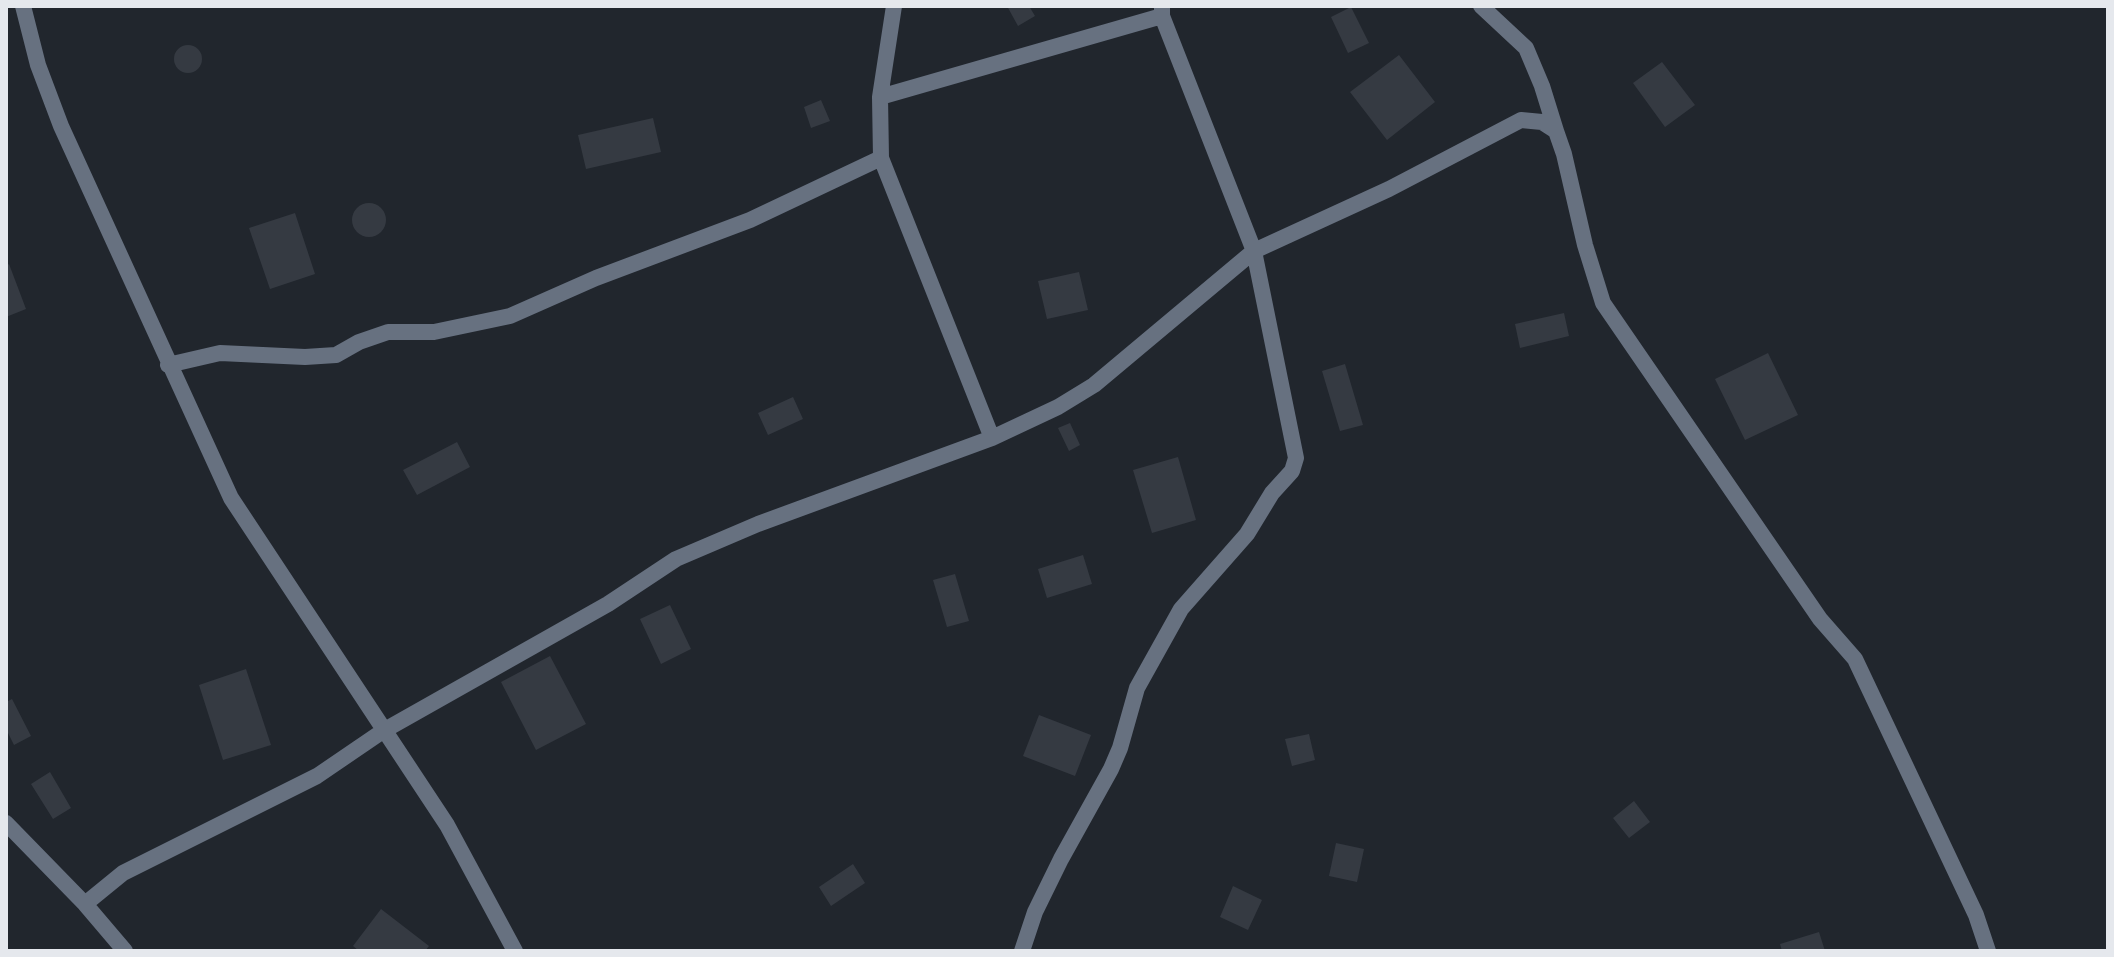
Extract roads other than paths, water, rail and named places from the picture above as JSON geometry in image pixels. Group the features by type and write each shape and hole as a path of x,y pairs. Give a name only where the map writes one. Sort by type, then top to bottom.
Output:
{"street":[{"path":"23,6 38,65 61,126 231,498 447,825 515,951"},
{"path":"894,6 880,97 881,158 992,438"},
{"path":"1481,6 1526,48 1542,86 1564,154 1585,245 1603,303 1820,619 1855,659 1976,915 1988,951"},
{"path":"880,97 1162,11 1254,251 1296,454 1295,466 1272,493 1247,534 1172,623 1137,688 1111,769 1035,912 1022,951"},
{"path":"85,904 123,873 317,776 383,731 608,604 676,559 758,524 992,438 1058,407 1094,385 1254,251 1389,189 1521,120 1542,122 1556,131"},
{"path":"168,365 220,353 305,357 336,355 359,342 388,332 434,332 510,316 596,278 750,220 881,158"},
{"path":"6,823 85,904 125,951"}]}
